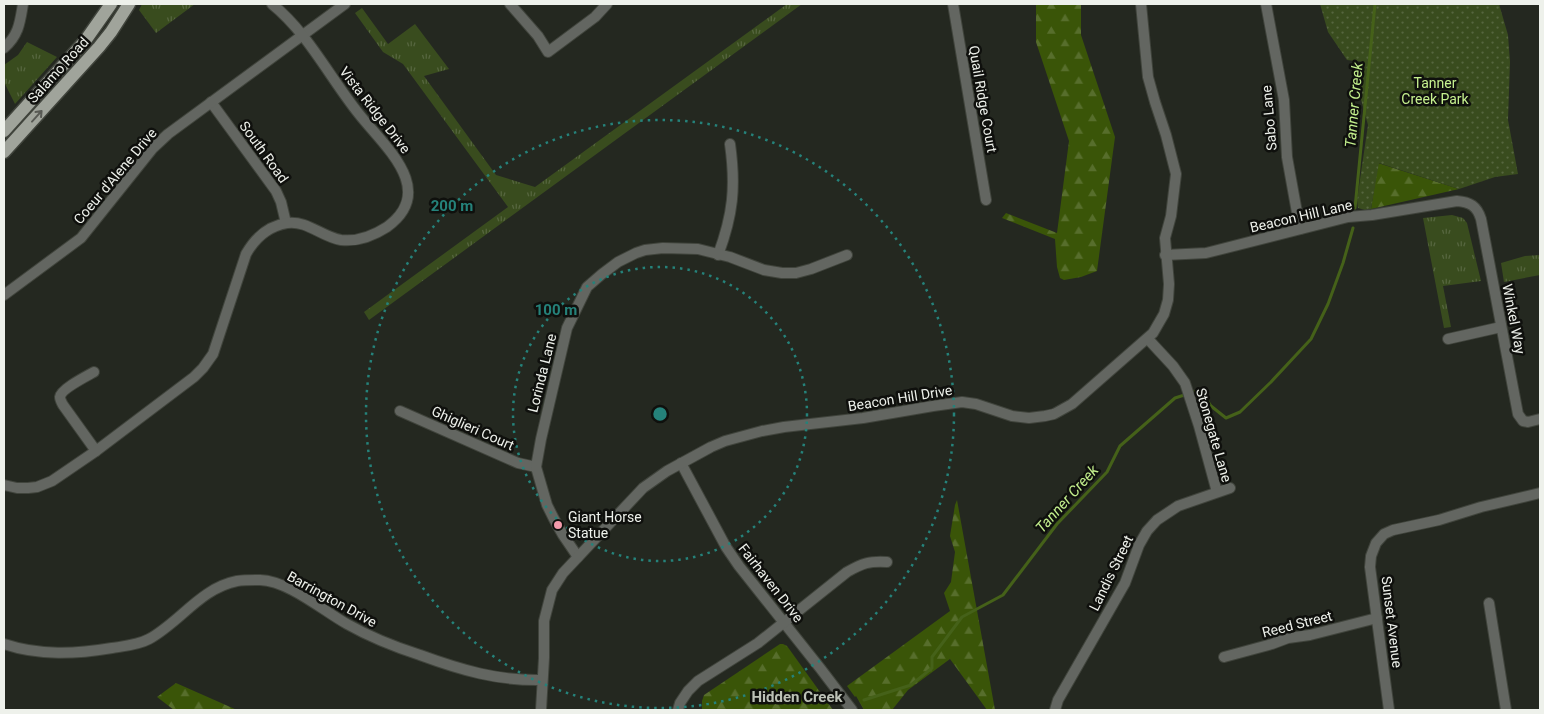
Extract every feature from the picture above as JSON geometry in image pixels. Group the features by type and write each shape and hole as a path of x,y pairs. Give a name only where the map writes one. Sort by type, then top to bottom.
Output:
{"main road":[{"name":"Salamo Road","path":"4,131 85,41 110,4"},
{"name":"Salamo Road","path":"4,152 99,47 129,4"}],"street":[{"path":"4,48 17,32 23,4"},
{"name":"Vista Ridge Drive","path":"272,4 288,18 302,35 358,114 396,159 405,173 408,191 401,214 380,231 367,238 341,240 303,224 286,223"},
{"name":"Coeur d'Alene Drive","path":"4,295 81,238 153,148 180,124 345,4"},
{"path":"510,4 538,36 548,52 595,17 607,4"},
{"name":"Quail Ridge Court","path":"953,4 986,200"},
{"name":"Beacon Hill Drive","path":"541,710 544,621 548,600 557,582 578,557 643,488 657,477 725,441 762,431 792,426 863,418 954,402 976,404 1012,416 1029,418 1054,414 1072,404 1148,339 1164,314 1168,301 1169,284 1164,238 1171,216 1176,174 1148,77 1141,4"},
{"name":"Sabo Lane","path":"1266,4 1284,100 1287,157 1300,229"},
{"name":"South Road","path":"211,102 276,191 286,223"},
{"path":"718,255 732,206 733,164 730,144"},
{"name":"Beacon Hill Lane","path":"1166,255 1206,253 1348,217 1372,215 1457,201 1473,205"},
{"name":"Winkel Way","path":"1473,205 1478,210 1481,219 1516,408 1523,421 1540,420"},
{"path":"4,485 28,488 57,478 188,383 209,361 216,346 228,313 231,296 250,248 255,241 270,229 286,223"},
{"name":"Lorinda Lane","path":"578,557 554,519 536,467 540,439 567,328 587,287 618,262 645,250 663,248 698,249 764,270 782,273 796,273 847,255"},
{"path":"1448,339 1501,327"},
{"name":"Stonegate Lane","path":"1148,339 1173,366 1185,383 1217,492"},
{"path":"94,372 68,388 60,397 63,405 96,451"},
{"name":"Ghiglieri Court","path":"400,411 518,463 536,467"},
{"name":"Fairhaven Drive","path":"681,463 736,562 852,710"},
{"name":"Landis Street","path":"1055,710 1058,700 1125,583 1139,545 1147,531 1167,512 1183,504 1230,488"},
{"name":"Sunset Avenue","path":"1389,710 1370,567 1372,552 1378,540 1384,534 1400,528 1440,520 1480,507 1540,493"},
{"path":"678,710 680,702 688,690 698,681 758,643 847,572 862,564 887,562"},
{"name":"Barrington Drive","path":"4,644 30,651 61,653 104,650 138,643 148,640 165,629 206,594 239,581 263,580 293,590 348,625 402,649 459,669 487,676 526,681 542,680"},
{"path":"1489,603 1506,710"},
{"name":"Reed Street","path":"1224,657 1288,638 1310,635 1377,618"}],"green space":[{"path":"142,4 195,4 156,33 139,10"},
{"path":"787,4 802,4 369,320 364,312 508,207 403,64 383,52 355,13 362,8 388,44 415,24 449,69 424,76 496,175 535,187"},
{"path":"1036,4 1081,4 1081,35 1115,137 1097,271 1081,277 1064,280 1060,278 1057,267 1055,239 1002,218 1006,213 1057,233 1069,141 1036,42"},
{"name":"Tanner Creek Park","path":"1320,4 1499,4 1508,35 1510,62 1508,120 1518,174 1495,177 1459,189 1379,163 1371,209 1358,208 1357,200 1368,125 1360,96 1364,62 1347,60 1328,32"},
{"path":"27,42 57,57 15,104 4,82 4,65 18,55"},
{"path":"1378,163 1459,189 1371,209"},
{"path":"1452,215 1463,218 1467,223 1481,281 1443,286 1451,327 1444,328 1423,218"},
{"path":"1540,255 1540,275 1504,282 1501,263 1525,256"},
{"path":"957,500 995,710 987,710 950,659 908,690 892,710 864,710 856,696 847,686 950,611 944,593 951,582 955,552 950,536"},
{"path":"780,644 787,646 833,710 702,710 704,695"},
{"path":"176,683 237,710 174,710 157,697"}],"waterway":[{"name":"Tanner Creek","path":"1355,208 1375,4"},
{"name":"Tanner Creek","path":"864,700 911,685 932,668 932,657 962,617 1003,595 1057,524 1107,472 1120,446 1175,398 1200,390 1211,406 1226,418 1240,412 1311,339 1328,304 1353,228"}],"place":[{"name":"Giant Horse Statue","path":"558,525"}],"district":[{"name":"Hidden Creek","path":"797,697"}]}
